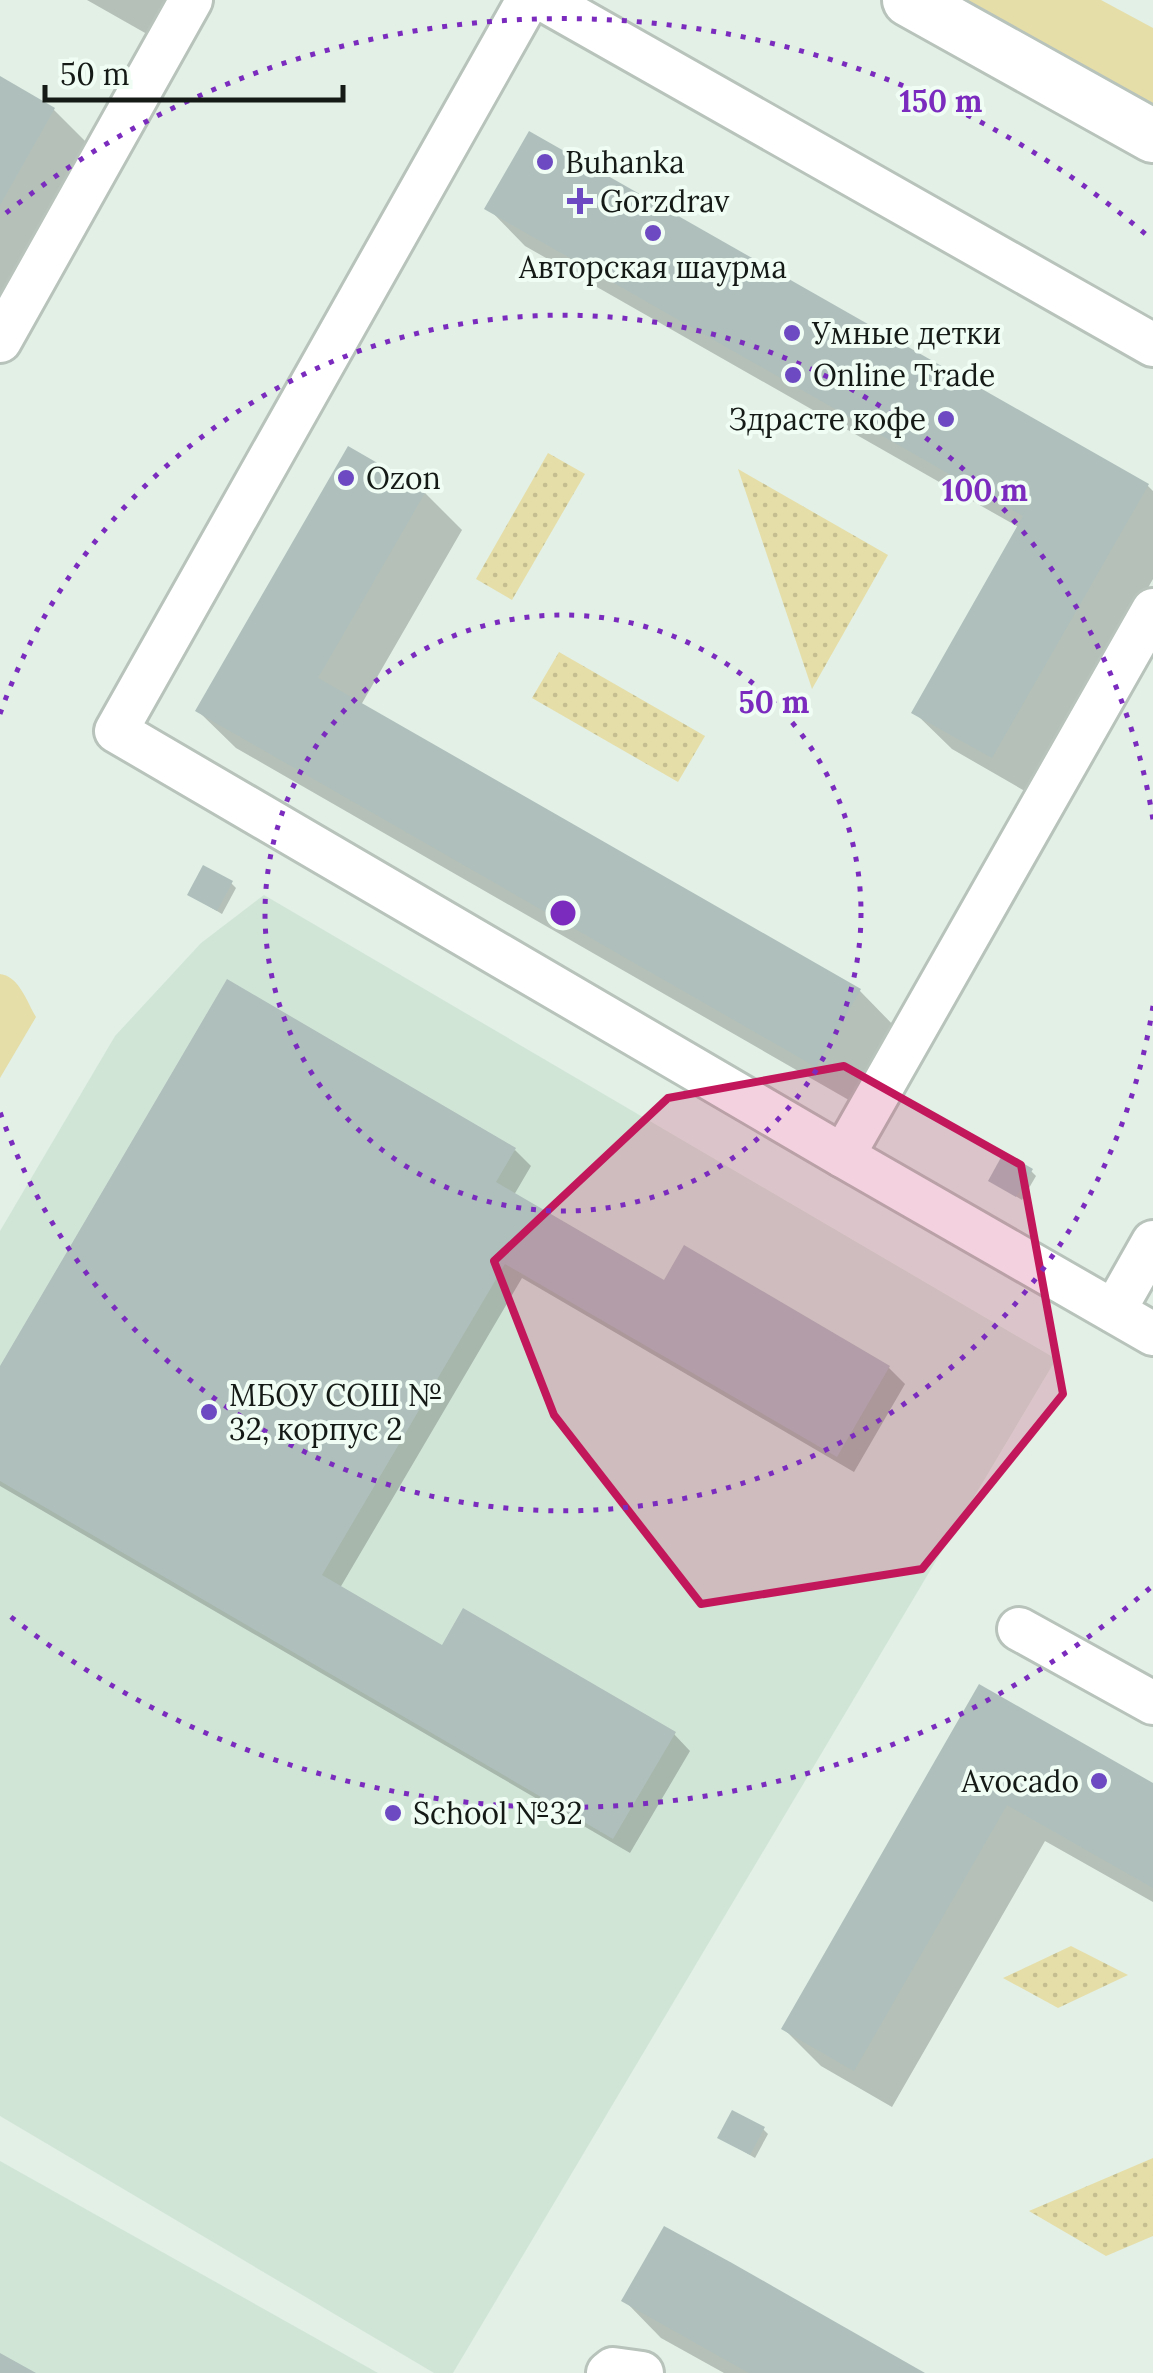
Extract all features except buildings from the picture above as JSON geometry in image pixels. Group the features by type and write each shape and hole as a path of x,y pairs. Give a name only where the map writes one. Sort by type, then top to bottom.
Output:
{"main road":[{"path":"909,0 1153,136"}],"lane":[{"path":"0,340 191,0"},
{"path":"528,0 116,730 1153,1334"},
{"path":"544,0 1153,345"},
{"path":"843,1156 1153,610"},
{"path":"1114,1311 1153,1242"},
{"path":"1019,1629 1153,1702"},
{"path":"608,2373 612,2369 642,2373"}],"highlighted area":[{"path":"844,1066 1021,1165 1063,1394 922,1569 701,1604 554,1415 494,1261 668,1098"}],"shaded area":[{"path":"958,0 1101,0 1153,28 1153,110"},
{"path":"548,453 585,474 512,600 476,579"},
{"path":"738,469 888,555 812,689"},
{"path":"559,652 705,736 678,782 532,698"},
{"name":"School №32","path":"264,895 1056,1359 453,2373 434,2373 0,2116 0,1231 115,1036 201,943"},
{"path":"0,974 12,979 36,1017 0,1078"},
{"path":"1071,1946 1128,1975 1058,2008 1003,1978"},
{"path":"1153,2158 1153,2236 1106,2256 1029,2211"},
{"path":"0,2161 378,2373 0,2373"}],"place":[{"name":"Buhanka","path":"545,162"},
{"name":"Gorzdrav","path":"580,201"},
{"name":"Авторская шаурма","path":"653,233"},
{"name":"Умные детки","path":"792,333"},
{"name":"Online Trade","path":"793,375"},
{"name":"Здрасте кофе","path":"946,419"},
{"name":"Ozon","path":"346,478"},
{"name":"МБОУ СОШ № 32, корпус 2","path":"209,1412"},
{"name":"Avocado","path":"1099,1781"},
{"name":"School №32","path":"393,1813"}]}
